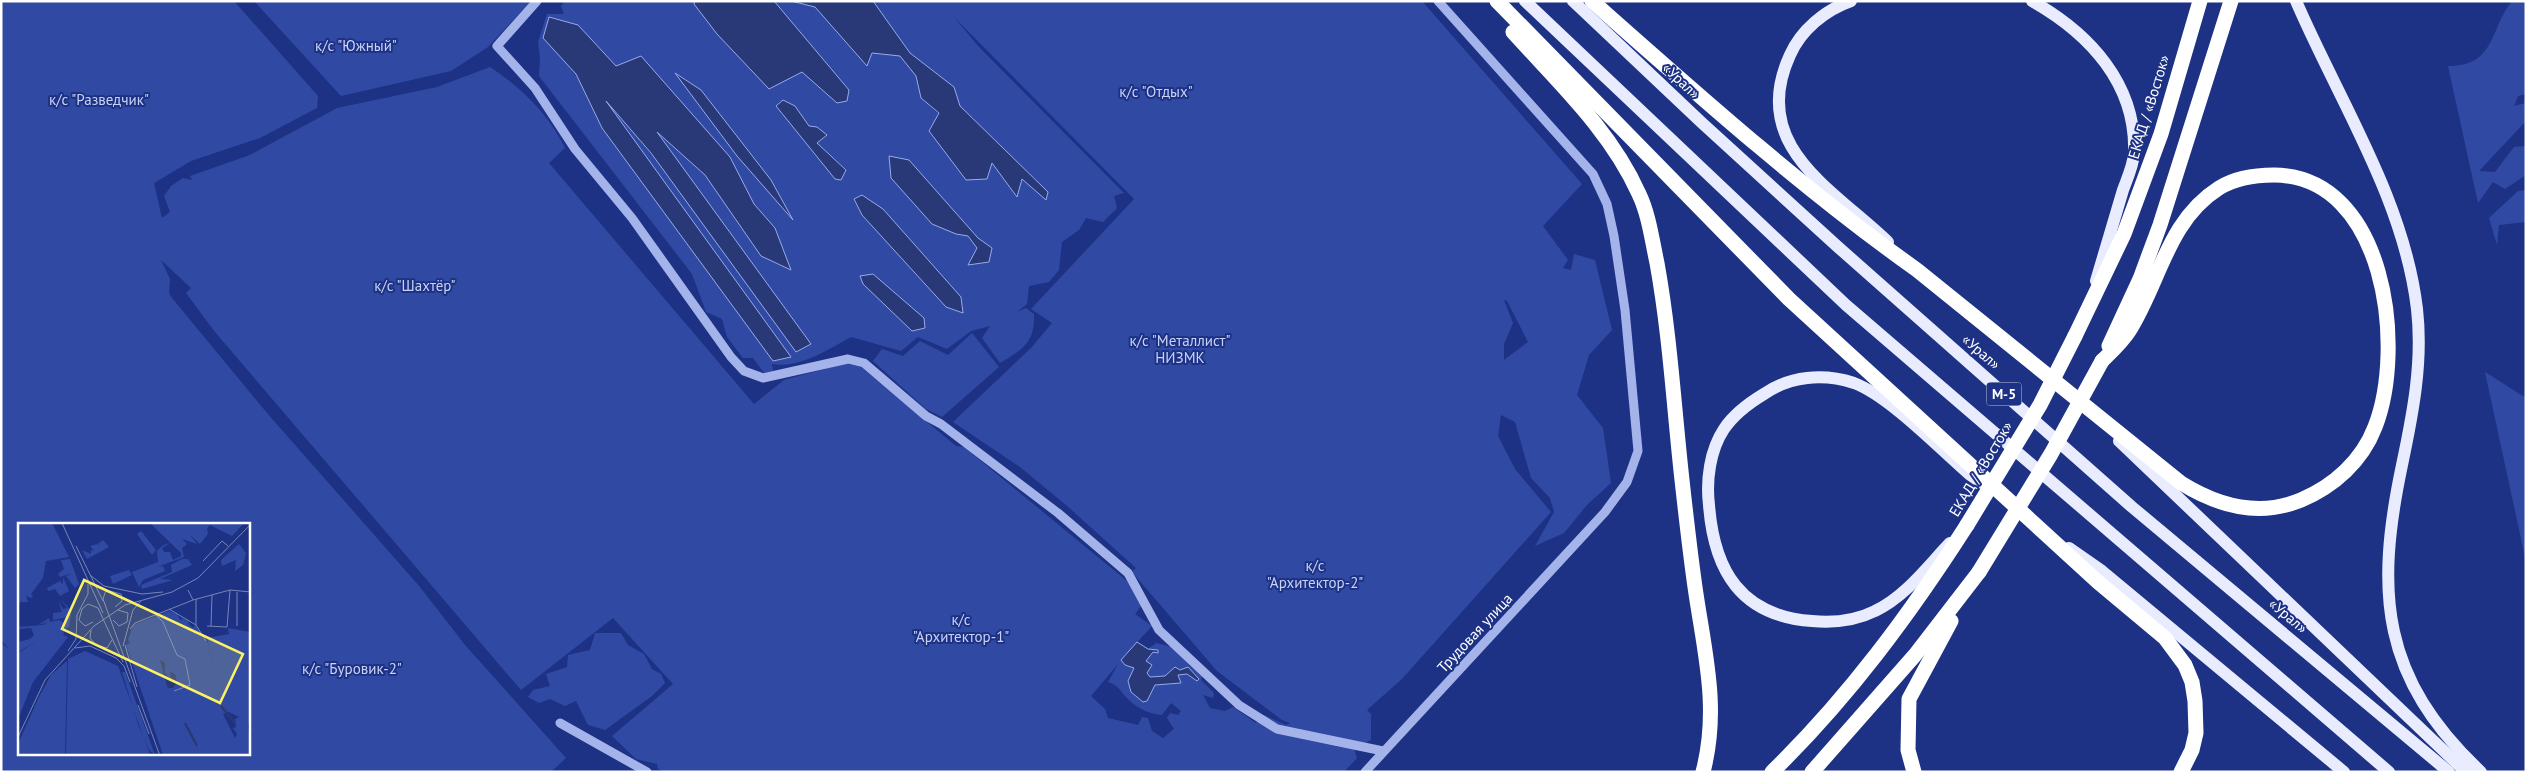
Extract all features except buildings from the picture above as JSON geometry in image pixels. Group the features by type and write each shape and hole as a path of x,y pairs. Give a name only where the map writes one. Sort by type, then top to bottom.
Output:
{"highway":[{"path":"1489,1 1600,129 1623,160 1641,196 1648,221 1661,287 1694,577 1710,678 1712,719 1709,747 1703,772"},
{"path":"1497,1 1790,299 2046,532 2098,582 2166,638 2185,664 2192,682 2197,719 2192,750 2181,772"},
{"path":"1592,1 1760,147 1884,247 1917,270 2181,483 2202,496 2222,504 2260,509 2296,502 2316,494 2331,485 2362,452 2374,428 2382,405 2387,377 2385,315 2381,284 2366,237 2354,217 2340,202 2321,188 2302,180 2280,175 2261,175 2242,179 2221,187 2200,203 2178,228 2129,332 2102,361"},
{"name":"ЕКАД / «Восток»","path":"1772,772 1874,659 1908,615 1967,525 2040,405 2074,336 2085,318 2124,234 2158,143 2200,1"},
{"path":"1914,772 1908,750 1909,699 1975,578 2051,454 2102,361 2140,279 2160,225 2231,1"},
{"path":"1812,772 1915,655 1975,578"}],"main road":[{"name":"М-5","path":"1525,1 1846,304 2389,772"},
{"name":"«Урал»","path":"1573,1 1831,240 2132,507 2449,772"},
{"path":"1851,1 1816,21 1794,47 1780,80 1778,100 1780,122 1789,144 1808,172 1869,224 1917,270"},
{"path":"2032,1 2056,15 2094,47 2107,64 2129,108 2134,156 2085,318"},
{"path":"2296,1 2388,203 2403,247 2417,307 2420,360 2417,387 2390,534 2387,570 2390,618 2396,646 2407,674 2427,710 2464,756 2481,772"},
{"path":"1967,525 1905,590 1875,611 1846,620 1828,622 1779,615 1744,595 1731,581 1715,550 1708,497 1714,451 1724,429 1738,413 1774,387 1797,379 1829,377 1854,384 1879,396 1969,474 2009,500"},
{"path":"2073,397 2466,772"},
{"path":"2046,532 2102,571 2344,772"}],"street":[{"path":"537,1 497,46 535,88 575,149 632,218 731,357 744,370 763,378 848,359 864,363 926,416 941,424 1058,513 1128,574 1159,630 1239,705 1277,729 1384,751"},
{"name":"Трудовая улица","path":"1365,772 1605,512 1627,482 1638,451 1625,310 1607,204 1593,174 1438,1"},
{"path":"560,723 647,772"}],"green space":[{"path":"1,1 234,1 318,96 317,108 260,138 191,161 154,183 162,218 170,212 164,196 171,186 183,178 192,180 190,176 250,155 337,108 437,87 490,67 513,83 551,124 565,148 549,163 754,404 784,380 846,363 861,367 956,446 964,447 1127,581 1141,606 1135,614 1152,626 1121,660 1125,665 1134,668 1128,681 1131,692 1143,702 1147,700 1155,685 1180,683 1178,675 1187,674 1197,681 1199,679 1175,667 1165,676 1150,677 1147,673 1145,661 1153,652 1158,650 1148,649 1156,643 1172,647 1187,658 1189,665 1203,675 1201,680 1214,693 1213,698 1203,695 1210,708 1225,711 1233,707 1256,723 1264,715 1286,725 1290,723 1282,720 1217,671 1132,572 1136,568 1066,505 1020,467 953,422 1031,348 1052,323 1031,309 1134,199 954,17 979,47 1124,193 1114,196 1117,208 1103,222 1086,218 1079,230 1062,242 1059,270 1049,282 1029,286 1027,304 1017,312 1026,308 1034,314 1034,324 1030,339 1015,354 1000,363 982,338 990,326 971,331 947,349 918,337 901,351 851,337 823,353 802,361 782,365 772,364 773,371 764,373 753,358 743,358 727,337 722,319 706,312 692,274 539,76 540,58 538,42 547,14 564,14 561,6 565,1 695,1 694,4 802,72 849,90 774,1 791,1 815,7 867,65 872,53 900,56 916,76 921,98 992,163 1017,197 1021,178 1046,199 1048,192 960,106 954,87 910,53 873,1 1422,1 1582,184 1543,226 1568,260 1563,268 1571,270 1574,254 1595,260 1612,330 1589,355 1577,395 1603,428 1611,483 1587,505 1564,533 1535,546 1554,512 1550,498 1531,478 1515,422 1501,415 1498,436 1515,469 1551,512 1402,679 1367,710 1371,714 1371,740 1354,749 1357,758 1344,772 665,772 658,769 657,764 636,759 612,736 673,684 613,618 521,690 215,332 186,293 191,288 161,260 170,279 169,293 172,298 267,413 420,587 465,645 566,758 551,772 1,772 1,643 9,649 1,640","holes":["578,25 616,66 730,157 754,204 775,228 790,270 761,256 705,175 654,129 810,345 600,93 643,184 602,128 576,74","783,100 795,106 809,127 826,136 817,143 846,169 835,179 776,106","909,160 978,238 992,248 977,248","854,200 883,209 961,297 963,313 946,307 862,215","1504,300 1507,301 1528,342 1504,360 1504,344 1513,323","1118,664 1108,682 1118,687 1136,706 1153,714 1162,715 1171,703 1181,711 1178,715 1170,713 1167,718 1174,729 1163,738 1152,731 1148,718 1142,717 1138,725 1108,718 1105,709 1091,696"]},
{"name":"к/с \"Южный\"","path":"254,1 531,1 488,47 451,71 341,96"},
{"path":"2512,1 2526,1 2526,94 2518,96 2514,106 2526,103 2526,121 2479,171 2495,172 2514,147 2526,146 2526,175 2505,189 2493,182 2478,203 2448,66 2464,64 2475,60 2483,53"},
{"path":"2526,190 2526,222 2499,225 2497,245 2489,218 2518,191"},
{"path":"972,333 999,367 942,417 926,409 873,361 882,349 903,356 920,341 948,355"},
{"path":"2485,372 2526,398 2526,562"},
{"path":"595,633 621,633 628,645 644,654 652,669 661,674 665,683 652,696 605,730 588,725 576,701 565,706 550,699 539,703 528,697 533,690 550,686 546,674 567,667 568,655 590,650"}],"shaded area":[{"path":"695,1 774,1 849,90 847,101 837,103 802,72 769,89 717,34 694,4"},
{"path":"791,1 873,1 910,53 954,87 960,106 1048,192 1046,200 1022,179 1017,197 992,163 987,179 966,180 929,131 939,113 921,98 916,76 900,56 872,53 867,66 815,7"},
{"path":"549,17 578,25 616,66 641,56 730,157 754,204 775,228 791,270 761,256 705,175 657,132 811,344 796,352 651,153 606,101 791,357 773,361 602,128 576,74 543,38"},
{"path":"675,73 701,90 771,180 793,220 737,156"},
{"path":"783,100 795,106 809,126 817,127 827,135 817,143 846,170 841,180 835,179 776,106"},
{"path":"889,156 909,160 978,238 992,248 989,262 968,265 977,248 968,236 956,234 932,224 891,178"},
{"path":"862,195 883,209 961,297 963,313 946,307 862,215 854,199"},
{"path":"873,274 924,318 925,328 912,331 863,284 860,276"},
{"path":"1137,642 1148,649 1158,650 1158,653 1153,652 1146,661 1152,665 1147,673 1150,677 1165,676 1175,667 1180,670 1188,667 1199,679 1197,681 1187,674 1178,675 1181,683 1155,685 1147,701 1143,702 1131,692 1128,681 1134,668 1125,665 1121,660"}],"park label":[{"name":"к/с \"Отдых\"","path":"1156,92"},
{"name":"к/с \"Разведчик\"","path":"99,100"},
{"name":"к/с \"Шахтёр\"","path":"415,286"},
{"name":"к/с \"Металлист\" НИЗМК","path":"1180,350"},
{"name":"к/с \"Архитектор-2\"","path":"1315,574"},
{"name":"к/с \"Архитектор-1\"","path":"961,628"},
{"name":"к/с \"Буровик-2\"","path":"352,669"}]}
